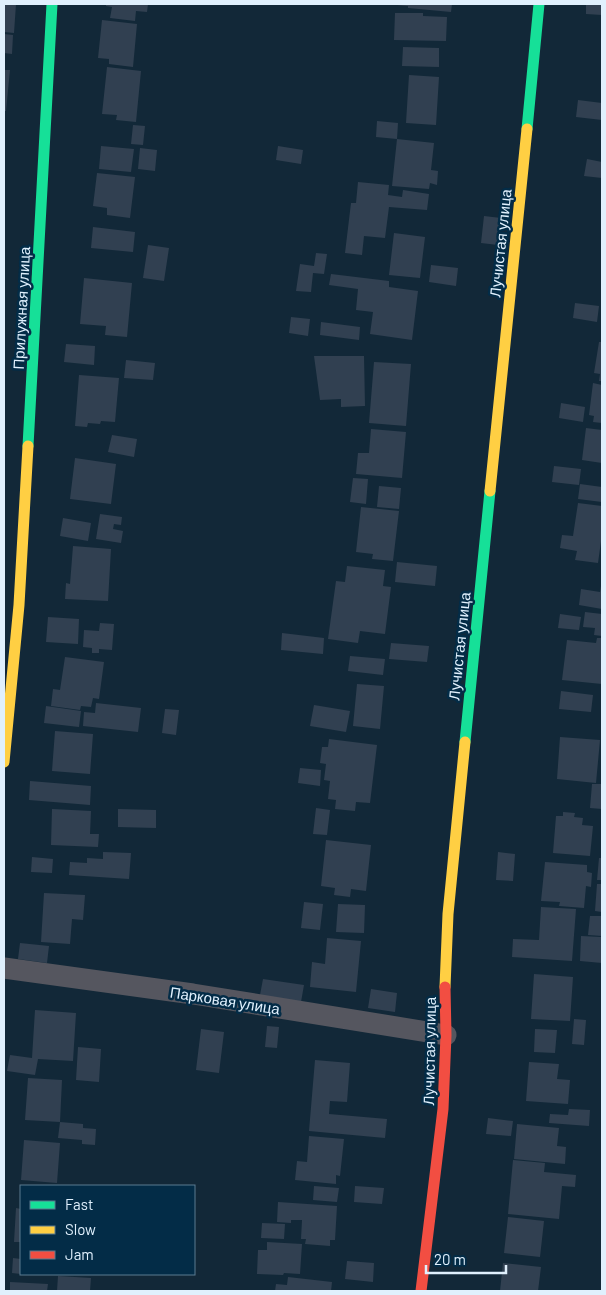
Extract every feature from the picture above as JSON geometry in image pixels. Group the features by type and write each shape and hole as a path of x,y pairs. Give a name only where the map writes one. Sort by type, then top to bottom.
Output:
{"street":[{"name":"Прилужная улица","path":"4,762 19,606 39,269 52,4"},
{"name":"Лучистая улица","path":"421,1291 443,1109 448,904 539,4"},
{"name":"Парковая улица","path":"4,968 193,994 446,1034"}],"building":[{"path":"4,4 16,4 14,33 4,32"},
{"path":"106,4 148,4 147,12 136,11 135,21 110,18 112,7 106,6"},
{"path":"397,4 452,4 451,12 408,8 408,6"},
{"path":"586,4 602,4 602,15 586,14"},
{"path":"395,13 423,13 423,16 447,17 446,41 394,40"},
{"path":"102,20 137,24 133,67 109,64 109,59 98,58"},
{"path":"4,34 13,35 12,54 4,53"},
{"path":"403,47 439,48 439,67 402,66"},
{"path":"107,67 141,71 136,122 116,120 117,115 102,114"},
{"path":"4,70 10,70 6,111 4,111"},
{"path":"409,75 439,77 436,125 406,123"},
{"path":"578,100 602,103 602,120 576,117"},
{"path":"377,121 398,123 397,139 376,137"},
{"path":"133,125 145,126 143,145 131,144"},
{"path":"397,139 434,143 431,170 438,171 437,185 430,183 429,189 392,186"},
{"path":"101,146 134,149 131,172 99,169"},
{"path":"278,146 303,150 301,164 276,160"},
{"path":"140,148 157,150 155,171 138,169"},
{"path":"587,159 602,162 602,178 584,176"},
{"path":"97,173 135,177 130,218 107,215 107,208 93,206"},
{"path":"358,182 389,185 388,195 402,197 403,190 429,194 427,210 389,207 385,238 364,236 362,255 345,253 351,203 356,203"},
{"path":"484,216 501,218 498,245 481,243"},
{"path":"93,227 135,232 133,252 91,248"},
{"path":"394,233 425,237 420,278 389,275"},
{"path":"148,245 169,248 164,281 143,278"},
{"path":"316,253 327,254 324,274 313,273 311,292 296,291 300,264 314,266"},
{"path":"431,265 458,268 456,286 429,282"},
{"path":"331,274 389,281 389,287 418,291 412,340 370,334 373,312 356,310 358,289 329,285"},
{"path":"84,278 132,283 127,337 105,335 106,326 80,324"},
{"path":"575,303 599,306 597,322 573,318"},
{"path":"291,317 310,319 308,336 289,333"},
{"path":"321,322 360,327 359,340 320,335"},
{"path":"599,342 602,342 602,381 599,381 600,374 594,373"},
{"path":"66,344 95,346 94,365 64,362"},
{"path":"314,356 364,356 365,406 341,407 341,399 320,400"},
{"path":"126,360 155,363 153,380 124,378"},
{"path":"374,362 411,364 406,426 369,423"},
{"path":"79,375 119,378 115,422 101,421 100,424 88,423 87,427 75,426"},
{"path":"593,383 602,385 602,423 593,422 594,416 589,415"},
{"path":"561,403 585,407 583,422 559,418"},
{"path":"586,428 602,430 602,463 582,460"},
{"path":"371,429 406,432 402,478 356,474 358,453 369,453"},
{"path":"112,435 137,439 134,457 108,452"},
{"path":"75,458 116,464 111,504 70,499"},
{"path":"554,466 581,469 579,485 552,482"},
{"path":"353,478 368,479 366,504 350,502"},
{"path":"580,484 602,487 602,502 578,499"},
{"path":"379,486 401,488 399,509 377,507"},
{"path":"578,503 602,506 602,534 598,563 575,560 577,551 560,548 562,535 573,536"},
{"path":"361,507 399,511 393,561 372,559 373,554 356,552"},
{"path":"100,514 122,517 121,525 114,524 113,529 123,531 121,543 96,539"},
{"path":"63,518 91,523 88,541 60,536"},
{"path":"73,546 111,549 108,601 65,599 66,583 70,584"},
{"path":"397,562 437,566 435,586 395,582"},
{"path":"347,566 385,570 383,586 391,587 385,634 360,631 358,643 328,639 336,581 345,582"},
{"path":"601,586 602,609 579,605 581,589 600,592"},
{"path":"585,612 602,614 602,636 594,635 595,628 583,627"},
{"path":"560,614 581,617 579,630 558,628"},
{"path":"48,617 79,619 78,644 46,642"},
{"path":"100,623 114,624 112,650 99,649 99,653 92,653 92,648 83,647 84,630 99,631"},
{"path":"282,633 324,638 323,654 281,650"},
{"path":"597,638 602,638 602,684 562,680 567,640 596,643"},
{"path":"391,643 429,646 427,662 389,659"},
{"path":"350,656 385,659 383,675 348,671"},
{"path":"65,657 104,662 99,699 93,698 91,707 81,706 80,710 51,706 53,689 60,690"},
{"path":"357,684 384,686 380,729 353,726"},
{"path":"561,691 593,695 591,712 559,709"},
{"path":"96,703 141,708 138,732 83,726 84,712 95,713"},
{"path":"314,705 350,711 346,732 310,726"},
{"path":"46,706 81,711 79,727 44,723"},
{"path":"165,709 179,710 176,735 162,733"},
{"path":"55,731 93,734 90,774 52,771"},
{"path":"560,737 600,740 596,783 557,779"},
{"path":"329,739 377,745 370,803 356,802 355,811 335,809 336,800 328,799 330,781 324,780 326,764 320,763 322,747 328,747"},
{"path":"300,768 321,770 320,786 298,783"},
{"path":"30,781 91,786 90,805 29,800"},
{"path":"592,784 602,784 602,809 590,808"},
{"path":"316,808 330,810 327,835 313,834"},
{"path":"52,809 91,811 90,834 99,834 98,847 51,845"},
{"path":"118,809 156,810 156,828 118,827"},
{"path":"563,812 575,813 574,817 583,818 582,825 593,826 590,856 553,853 556,816 563,816"},
{"path":"326,840 371,845 366,891 351,889 350,897 334,895 335,888 321,886"},
{"path":"103,852 131,853 129,879 69,875 70,862 87,863 87,858 103,859"},
{"path":"498,852 515,854 513,881 496,880"},
{"path":"32,857 53,859 52,873 31,872"},
{"path":"599,858 602,858 602,880 597,880"},
{"path":"545,862 587,865 587,872 592,873 591,887 586,886 584,908 559,906 560,902 541,901"},
{"path":"597,884 602,884 602,912 595,911"},
{"path":"44,893 85,895 83,920 72,919 70,944 41,942"},
{"path":"304,902 323,904 320,930 301,928"},
{"path":"338,904 365,905 364,933 336,932"},
{"path":"541,907 576,909 572,961 512,957 513,939 539,940"},
{"path":"590,916 602,916 602,936 588,935"},
{"path":"581,936 602,937 602,963 580,961"},
{"path":"327,938 361,941 356,992 310,987 312,962 325,964"},
{"path":"20,943 49,946 47,963 18,959"},
{"path":"534,974 573,977 570,1021 531,1019"},
{"path":"263,979 304,985 301,1002 260,995"},
{"path":"371,989 397,993 395,1012 368,1008"},
{"path":"35,1010 76,1013 73,1061 38,1059 35,1075 7,1071 10,1055 32,1058"},
{"path":"574,1019 586,1020 584,1045 572,1044"},
{"path":"267,1026 279,1027 277,1048 265,1047"},
{"path":"201,1029 224,1032 219,1073 196,1070"},
{"path":"535,1029 557,1030 555,1053 534,1052"},
{"path":"78,1047 101,1049 99,1082 76,1080"},
{"path":"315,1060 350,1063 347,1102 330,1101 329,1114 387,1119 385,1138 309,1131"},
{"path":"529,1062 559,1064 557,1079 570,1080 568,1104 526,1101"},
{"path":"28,1078 62,1080 60,1122 25,1120"},
{"path":"569,1109 590,1110 589,1126 549,1123 550,1114 568,1115"},
{"path":"488,1118 513,1121 511,1136 486,1134"},
{"path":"60,1122 83,1124 83,1128 96,1129 95,1145 82,1144 82,1140 58,1138"},
{"path":"517,1124 559,1128 557,1146 566,1147 565,1164 514,1159"},
{"path":"309,1136 344,1139 340,1176 336,1175 336,1184 295,1180 297,1161 307,1162"},
{"path":"24,1140 60,1143 57,1183 21,1180"},
{"path":"513,1160 545,1163 544,1172 576,1175 575,1187 562,1186 559,1219 508,1214"},
{"path":"314,1186 339,1188 337,1202 313,1200"},
{"path":"355,1186 384,1188 382,1204 354,1202"},
{"path":"278,1202 337,1206 335,1240 330,1240 330,1246 305,1244 306,1239 301,1239 302,1220 291,1220 291,1223 277,1222"},
{"path":"16,1208 20,1209 20,1242 14,1242"},
{"path":"508,1217 544,1221 540,1257 504,1253"},
{"path":"262,1223 285,1224 284,1239 261,1238"},
{"path":"267,1242 302,1244 300,1274 257,1274 258,1250 267,1250"},
{"path":"13,1258 20,1259 20,1274 12,1273"},
{"path":"347,1261 374,1263 373,1282 345,1279"},
{"path":"503,1263 541,1267 538,1291 500,1291"},
{"path":"58,1276 91,1278 90,1291 57,1291"},
{"path":"288,1277 332,1282 331,1291 275,1291 276,1284 287,1285"},
{"path":"10,1282 48,1284 47,1291 10,1291"}],"traffic: fast":[{"path":"28,446 52,4"},
{"path":"527,129 539,4"},
{"path":"465,742 490,491"}],"traffic: slow":[{"path":"490,491 527,129"},
{"path":"4,762 19,605 28,446"},
{"path":"445,987 448,914 465,742"}],"traffic: jam":[{"path":"421,1291 443,1109 446,1035 445,987"}]}
